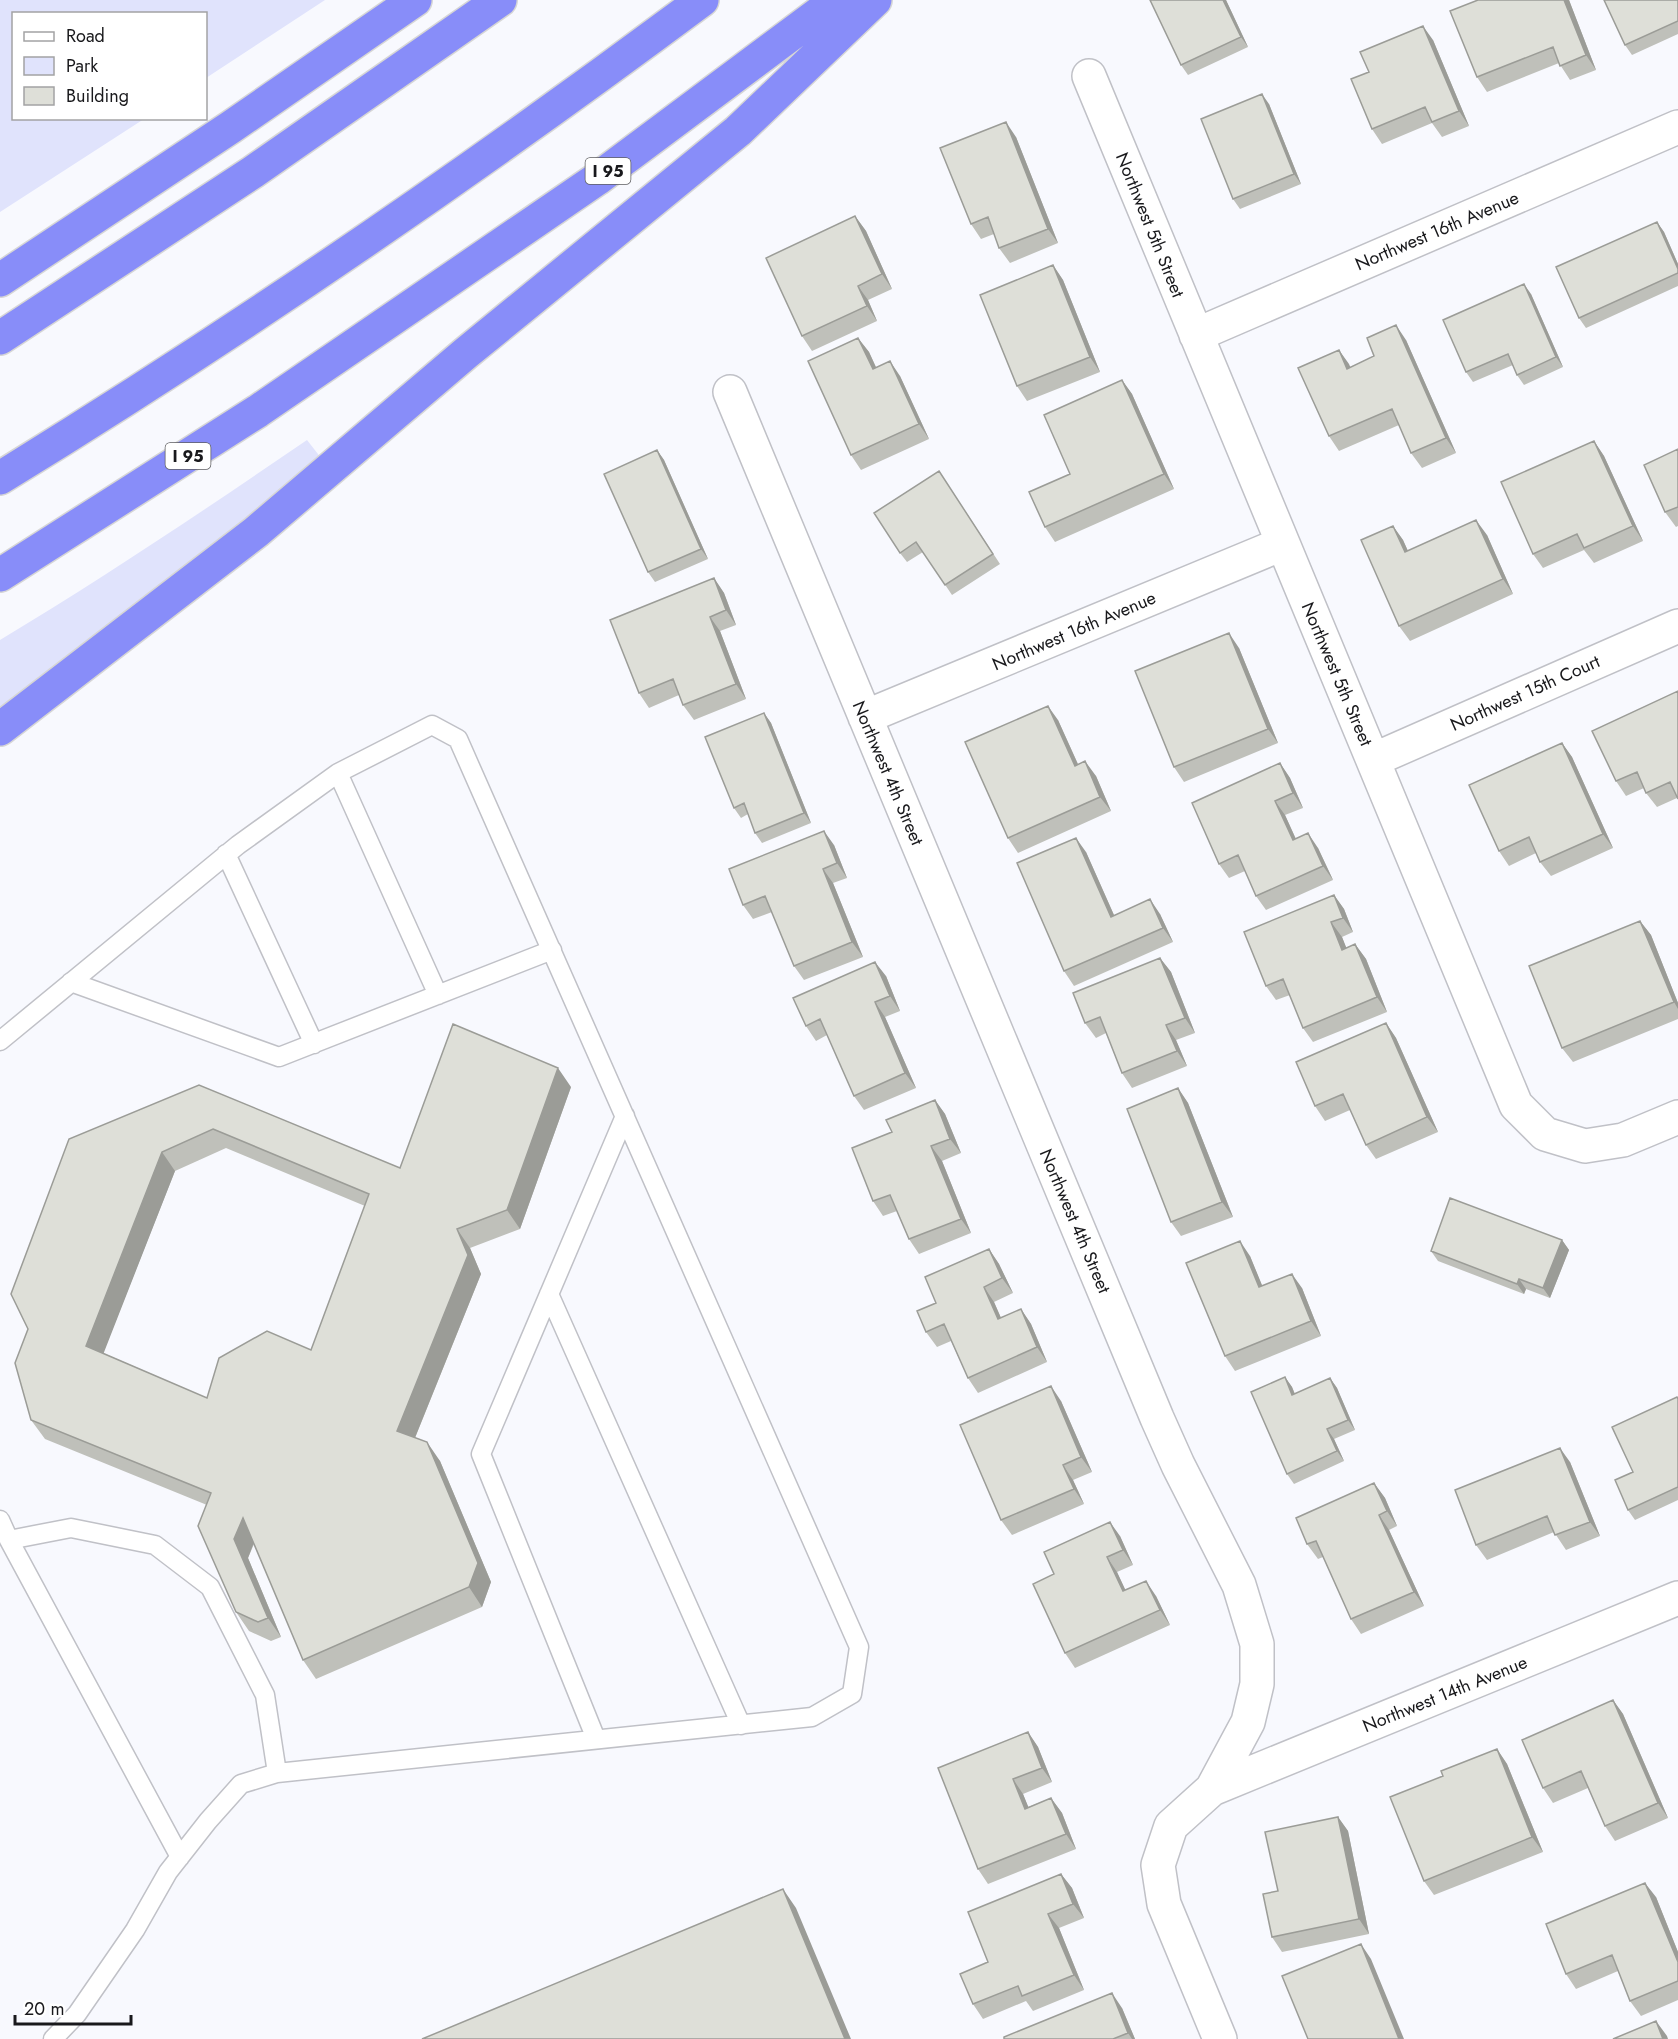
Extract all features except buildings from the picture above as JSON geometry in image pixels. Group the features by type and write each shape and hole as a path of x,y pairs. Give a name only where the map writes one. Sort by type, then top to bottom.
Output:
{"highway":[{"path":"0,280 231,127 415,0"},
{"path":"0,338 253,172 500,0"},
{"path":"0,478 177,366 418,204 534,123 702,0"},
{"name":"I 95","path":"0,575 258,411 570,198 837,0"},
{"path":"0,729 256,532 466,353 738,131 875,0"}],"street":[{"name":"Northwest 5th Street","path":"1089,76 1516,1105 1545,1134 1585,1146 1623,1140 1678,1117"},
{"name":"Northwest 16th Avenue","path":"1196,335 1678,127"},
{"name":"Northwest 4th Street","path":"730,392 1157,1418 1178,1465 1239,1585 1257,1644 1257,1684 1248,1722 1212,1789 1171,1826 1158,1865 1164,1904 1220,2039"},
{"name":"Northwest 16th Avenue","path":"865,717 1282,544"},
{"name":"Northwest 15th Court","path":"1373,760 1678,626"},
{"name":"Northwest 14th Avenue","path":"1212,1789 1675,1609"}],"lane":[{"path":"0,1041 226,854 338,773 432,725 458,739 859,1647 852,1694 812,1717 277,1773 241,1784 168,1872 135,1930 77,2014 53,2039"},
{"path":"338,773 438,995"},
{"path":"226,854 315,1044"},
{"path":"71,982 279,1058 552,950"},
{"path":"596,1739 481,1454 625,1116"},
{"path":"549,1294 741,1725"},
{"path":"0,1520 180,1857"},
{"path":"9,1540 71,1528 155,1545 210,1587 265,1695 277,1773"}],"green space":[{"path":"0,0 325,0 207,77 207,12 12,12 12,120 142,120 0,212"},
{"path":"307,440 325,463 0,710 0,640 155,542"}]}
